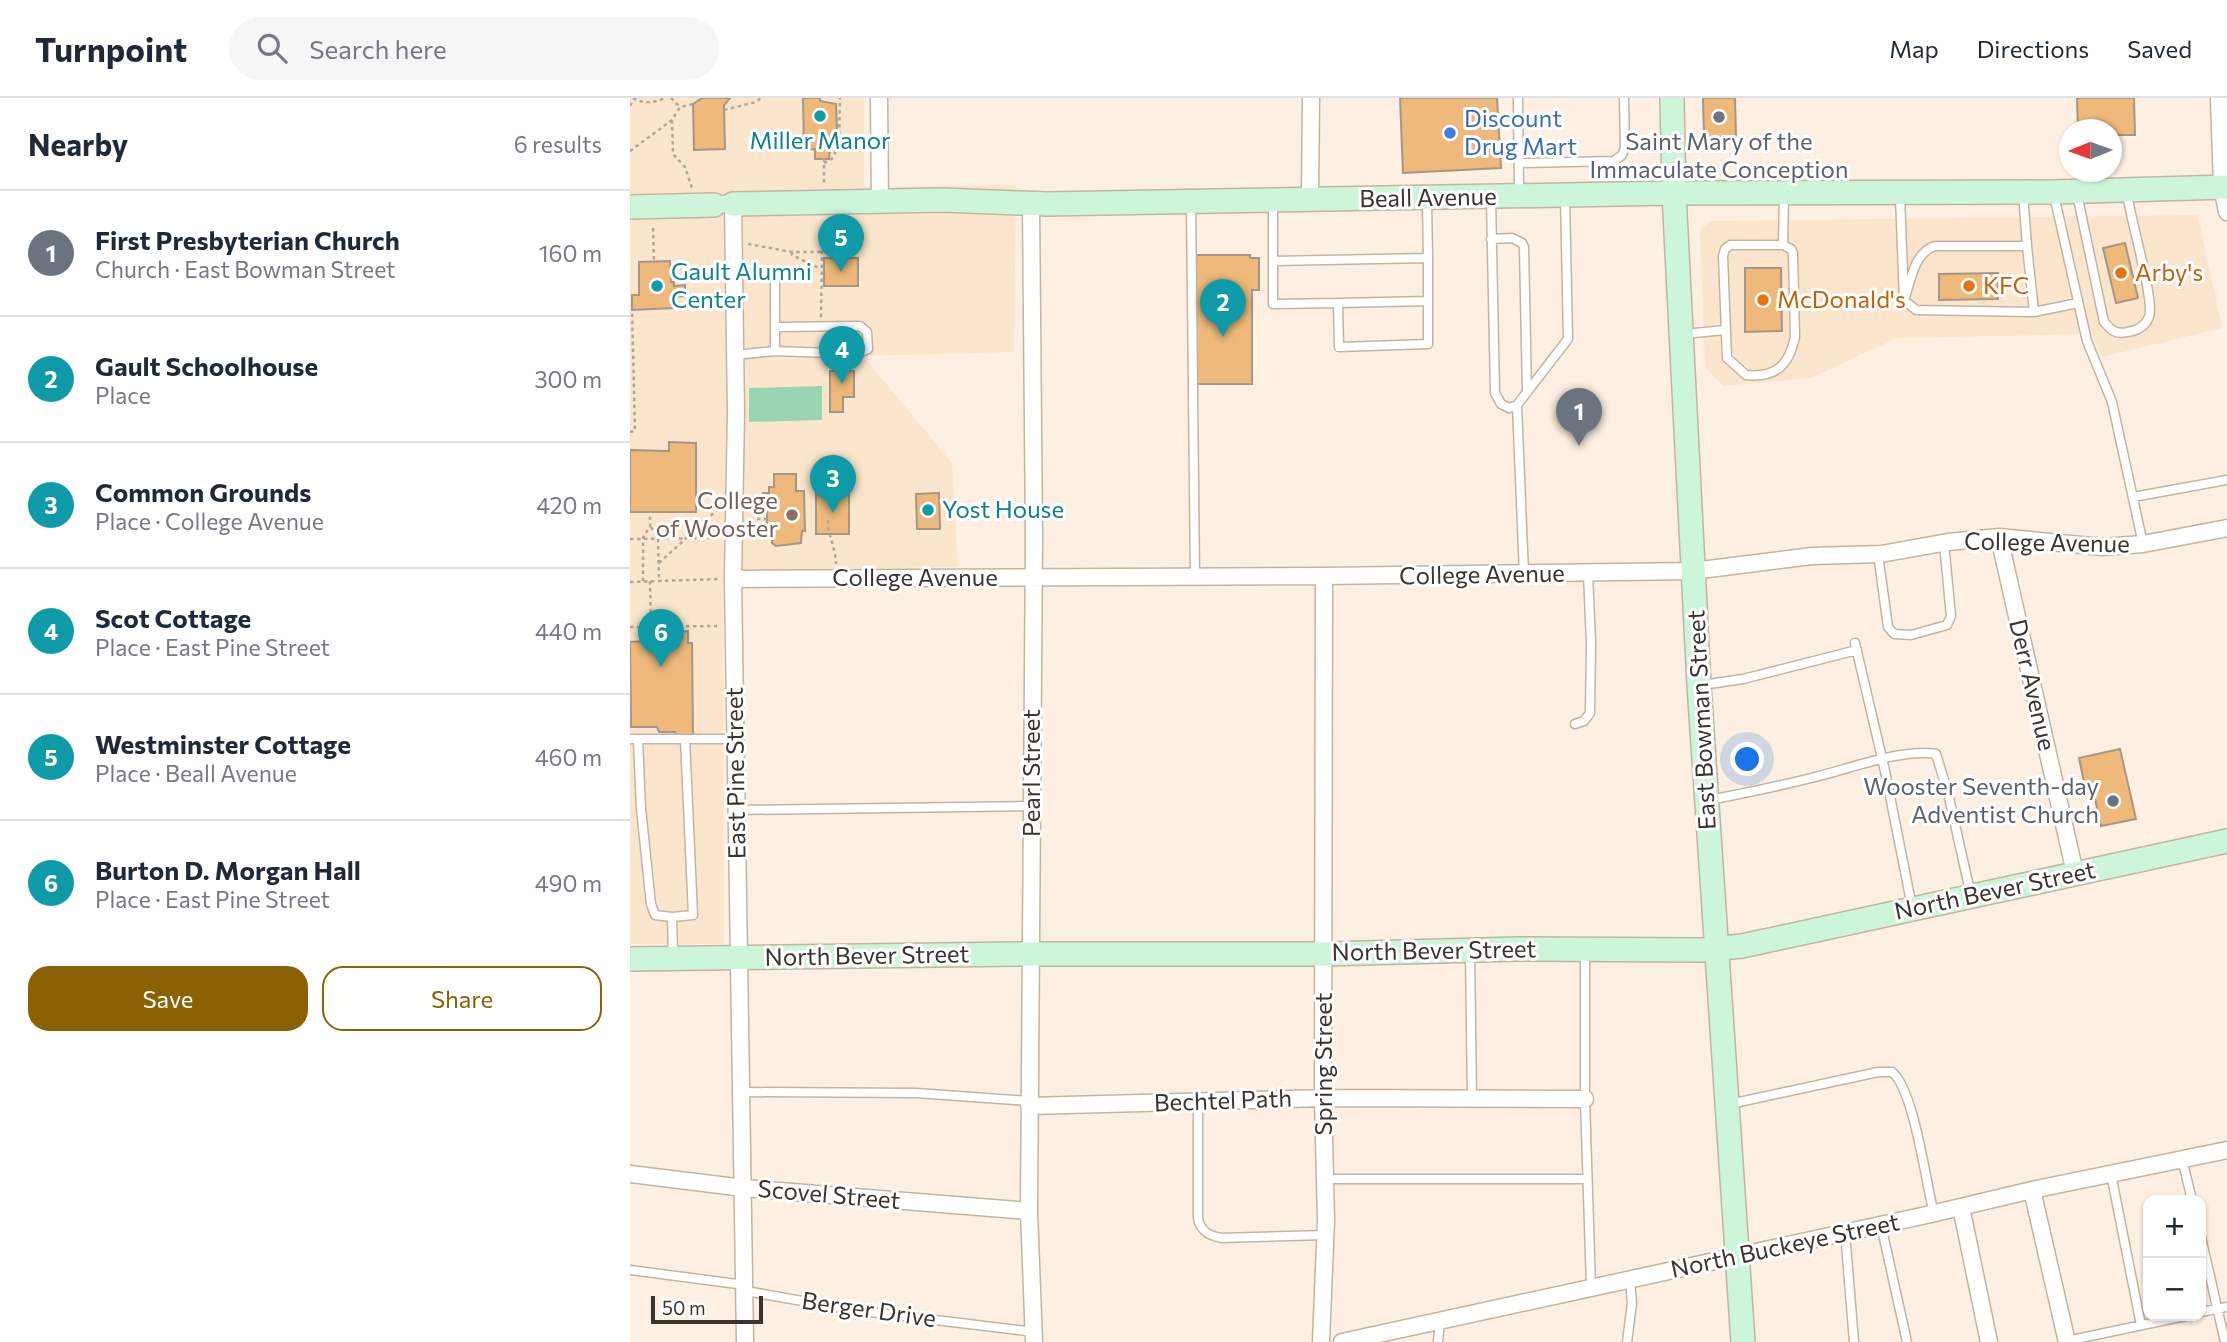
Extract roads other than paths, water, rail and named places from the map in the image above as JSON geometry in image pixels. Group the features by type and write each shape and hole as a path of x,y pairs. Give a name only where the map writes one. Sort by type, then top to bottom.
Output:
{"main road":[{"name":"East Bowman Street","path":"1672,98 1674,193 1699,685 1727,1105 1729,1257 1743,1342"},
{"name":"Beall Avenue","path":"630,207 942,201 1031,204 1191,202 1674,193 2053,192 2225,187"},
{"name":"North Bever Street","path":"630,959 1717,949 1912,910 2227,841"}],"street":[{"path":"879,98 880,203"},
{"path":"1310,200 1311,98"},
{"path":"2219,98 2227,212"},
{"name":"East Pine Street","path":"724,204 735,355 733,579 745,1342"},
{"name":"Pearl Street","path":"1031,204 1033,578 1029,1211 1034,1337"},
{"name":"College Avenue","path":"733,579 1524,575 1693,571 1812,555 1878,554 1999,537 2103,547 2143,544 2227,528"},
{"name":"Derr Avenue","path":"1999,537 2076,873"},
{"name":"Spring Street","path":"1321,1342 1326,1235 1323,1098 1324,576"},
{"name":"Bechtel Path","path":"1029,1104 1323,1098 1585,1099"},
{"name":"North Buckeye Street","path":"1342,1342 1934,1214 2032,1190 2227,1150"},
{"name":"Scovel Street","path":"630,1174 744,1188 1029,1211"},
{"path":"2032,1190 2066,1342"},
{"path":"1961,1207 1989,1342"}],"lane":[{"path":"1517,98 1519,196"},
{"path":"1519,163 1614,161 1622,155 1625,148 1624,98"},
{"path":"2077,191 2104,322 2111,330 2123,333 2138,330 2146,323 2151,305 2126,190"},
{"path":"2023,192 2034,312"},
{"path":"2053,192 2087,341 2112,402 2143,544"},
{"path":"1783,245 1784,193"},
{"path":"1900,193 1904,300 1916,310 2034,312 2078,303"},
{"path":"1491,197 1494,393 1501,404 1509,408 1517,405 1568,339 1565,195"},
{"path":"1338,303 1339,347 1428,344 1427,198"},
{"path":"1273,200 1273,304 1428,301"},
{"path":"1191,202 1195,577"},
{"path":"1491,239 1512,238 1524,247 1527,392"},
{"path":"1783,245 1793,253 1795,337 1779,370 1771,374 1751,376 1743,373 1727,358 1723,256 1725,249 1731,246 1783,245"},
{"path":"1904,300 1920,253 1927,248 2027,246"},
{"path":"1273,261 1428,258"},
{"path":"775,275 775,351"},
{"path":"735,355 775,351 856,354 868,349 867,332 860,326 775,327"},
{"path":"1681,334 1725,330"},
{"path":"1517,405 1524,575"},
{"path":"2133,497 2227,480"},
{"path":"1878,554 1888,627 1895,634 1911,635 1947,625 1951,616 1944,543"},
{"path":"1575,724 1584,721 1590,713 1588,573"},
{"path":"1699,685 1743,679 1856,647 1883,760 1912,910"},
{"path":"685,739 693,915 655,915 634,739 685,739 735,739"},
{"path":"1706,800 1770,789 1922,751 1936,754 1948,793 1972,897"},
{"path":"736,810 1032,806"},
{"path":"672,917 673,959"},
{"path":"1585,949 1585,1099 1591,1287"},
{"path":"1470,950 1472,1099"},
{"path":"1727,1105 1878,1072 1892,1072 1899,1079 1910,1110 1934,1214"},
{"path":"741,1092 916,1093 1029,1104"},
{"path":"1198,1102 1198,1218 1204,1231 1222,1238 1326,1235"},
{"path":"2182,1159 2191,1195"},
{"path":"2111,1174 2141,1325"},
{"path":"1325,1179 1587,1179"},
{"path":"1881,1225 1907,1342"},
{"path":"1845,1233 1854,1342"},
{"path":"2206,1254 2222,1308 2225,1342"},
{"name":"Berger Drive","path":"630,1270 745,1288 853,1310 1034,1337"},
{"path":"1627,1342 1632,1303 1630,1280"},
{"path":"2066,1342 2099,1338 2161,1321"},
{"path":"1438,1342 1440,1322"}],"place":[{"name":"Miller Manor","path":"820,116"},
{"name":"Saint Mary of the Immaculate Conception","path":"1719,117"},
{"name":"Discount Drug Mart","path":"1450,133"},
{"name":"Westminster Cottage","path":"841,272"},
{"name":"Arby's","path":"2121,273"},
{"name":"Gault Alumni Center","path":"657,286"},
{"name":"KFC","path":"1969,286"},
{"name":"McDonald's","path":"1763,300"},
{"name":"Gault Schoolhouse","path":"1223,337"},
{"name":"Scot Cottage","path":"842,384"},
{"name":"First Presbyterian Church","path":"1579,446"},
{"name":"Yost House","path":"928,510"},
{"name":"Common Grounds","path":"833,513"},
{"name":"College of Wooster","path":"792,515"},
{"name":"Burton D. Morgan Hall","path":"661,667"},
{"name":"Wooster Seventh-day Adventist Church","path":"2113,801"}]}
